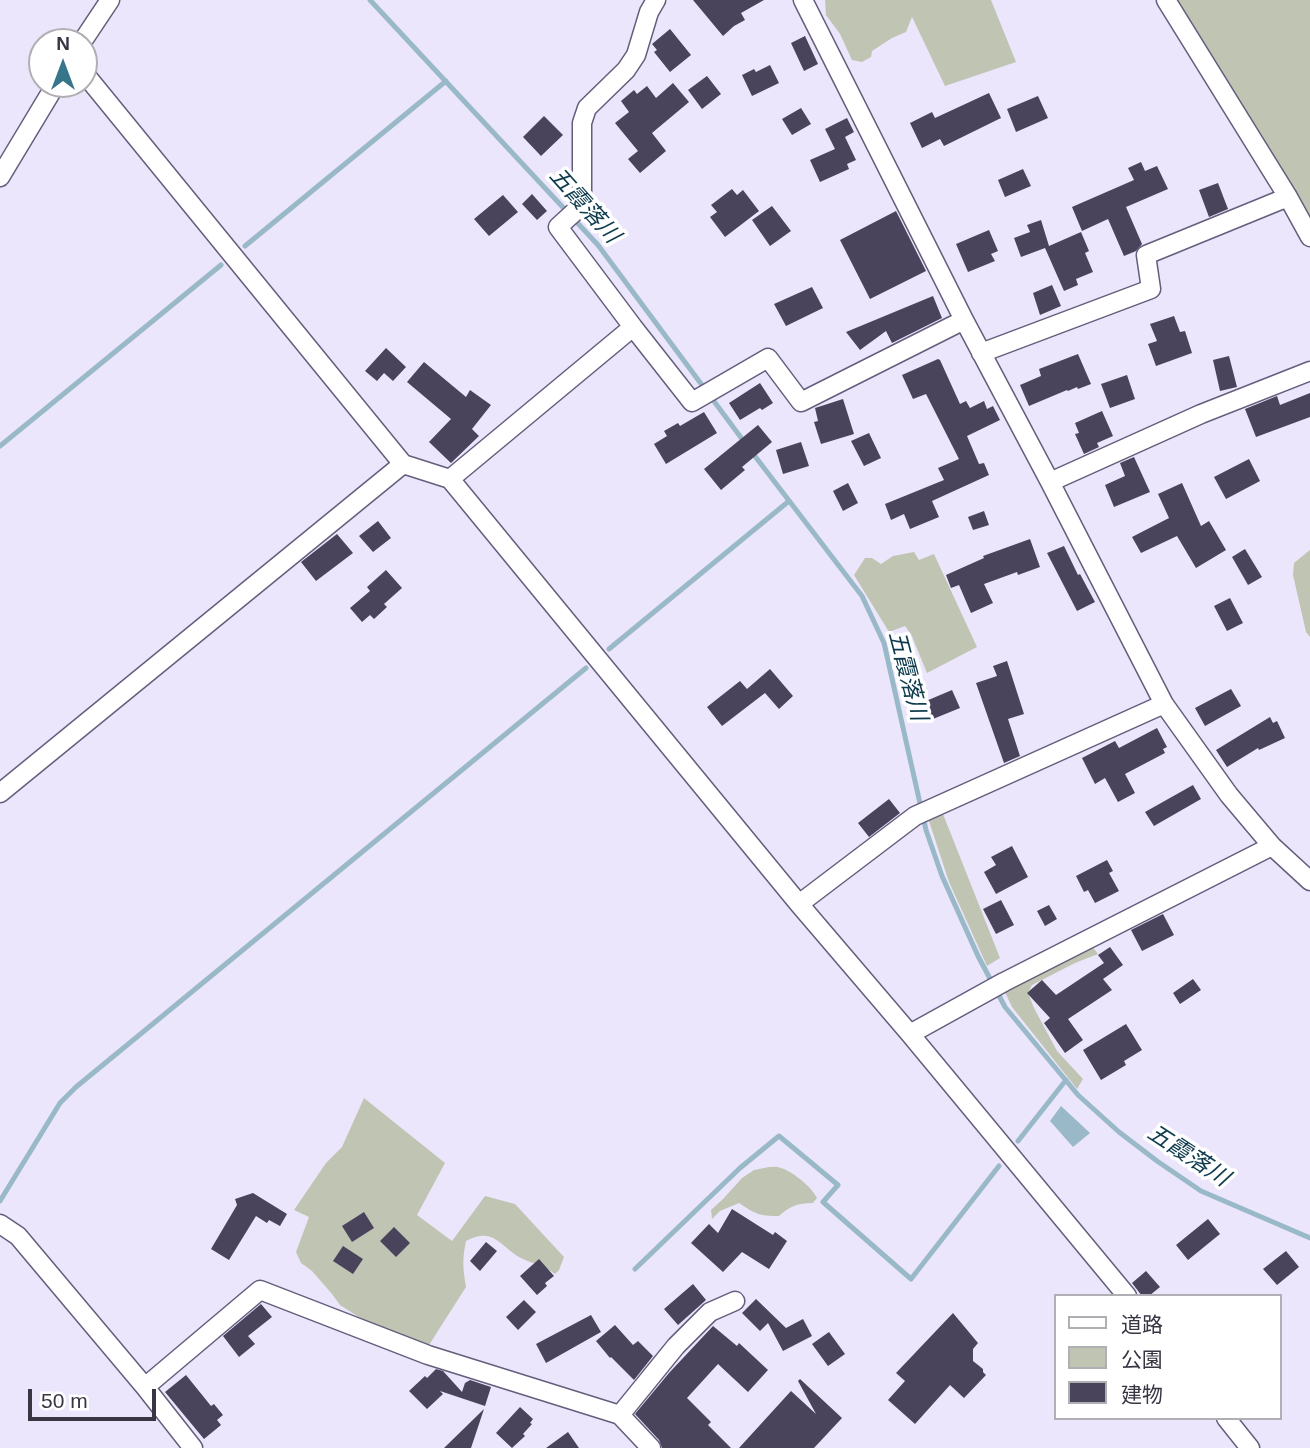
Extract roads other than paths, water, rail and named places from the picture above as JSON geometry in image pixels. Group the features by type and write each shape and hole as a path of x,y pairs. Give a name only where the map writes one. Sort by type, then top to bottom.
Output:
{"street":[{"path":"91,28 110,0"},
{"path":"656,0 649,12 636,55 626,70 587,108 582,123 582,205 558,227 692,402 768,358 801,402 964,320"},
{"path":"803,0 964,320 1164,704 1229,795 1272,846 1303,866 1310,881"},
{"path":"1166,0 1289,197 1310,237"},
{"path":"98,90 403,464 450,479 1124,1294"},
{"path":"0,177 48,98"},
{"path":"981,353 1151,289 1146,255 1289,197"},
{"path":"450,479 633,327"},
{"path":"1050,482 1201,414 1310,371"},
{"path":"0,793 403,464"},
{"path":"799,904 921,813 1164,704"},
{"path":"910,1034 1004,982 1272,846"},
{"path":"0,1224 18,1236 193,1448"},
{"path":"145,1387 260,1290 428,1355 620,1415 651,1448"},
{"path":"620,1415 676,1346 710,1312 735,1301"},
{"path":"1228,1420 1250,1448"}],"water":[{"path":"1061,1106 1090,1133 1073,1147 1050,1121"}],"waterway":[{"name":"五霞落川","path":"370,0 598,245 745,443"},
{"path":"245,246 446,81"},
{"path":"0,446 221,265"},
{"name":"五霞落川","path":"751,451 862,596 884,643 926,830 942,876 978,956 1005,1007 1078,1095 1119,1132 1157,1161 1201,1191 1310,1238"},
{"path":"609,649 789,501"},
{"path":"0,1201 60,1103 76,1087 586,668"},
{"path":"1018,1141 1066,1080"},
{"path":"635,1269 740,1168 779,1136 838,1185 823,1202 911,1279 999,1166"}]}
